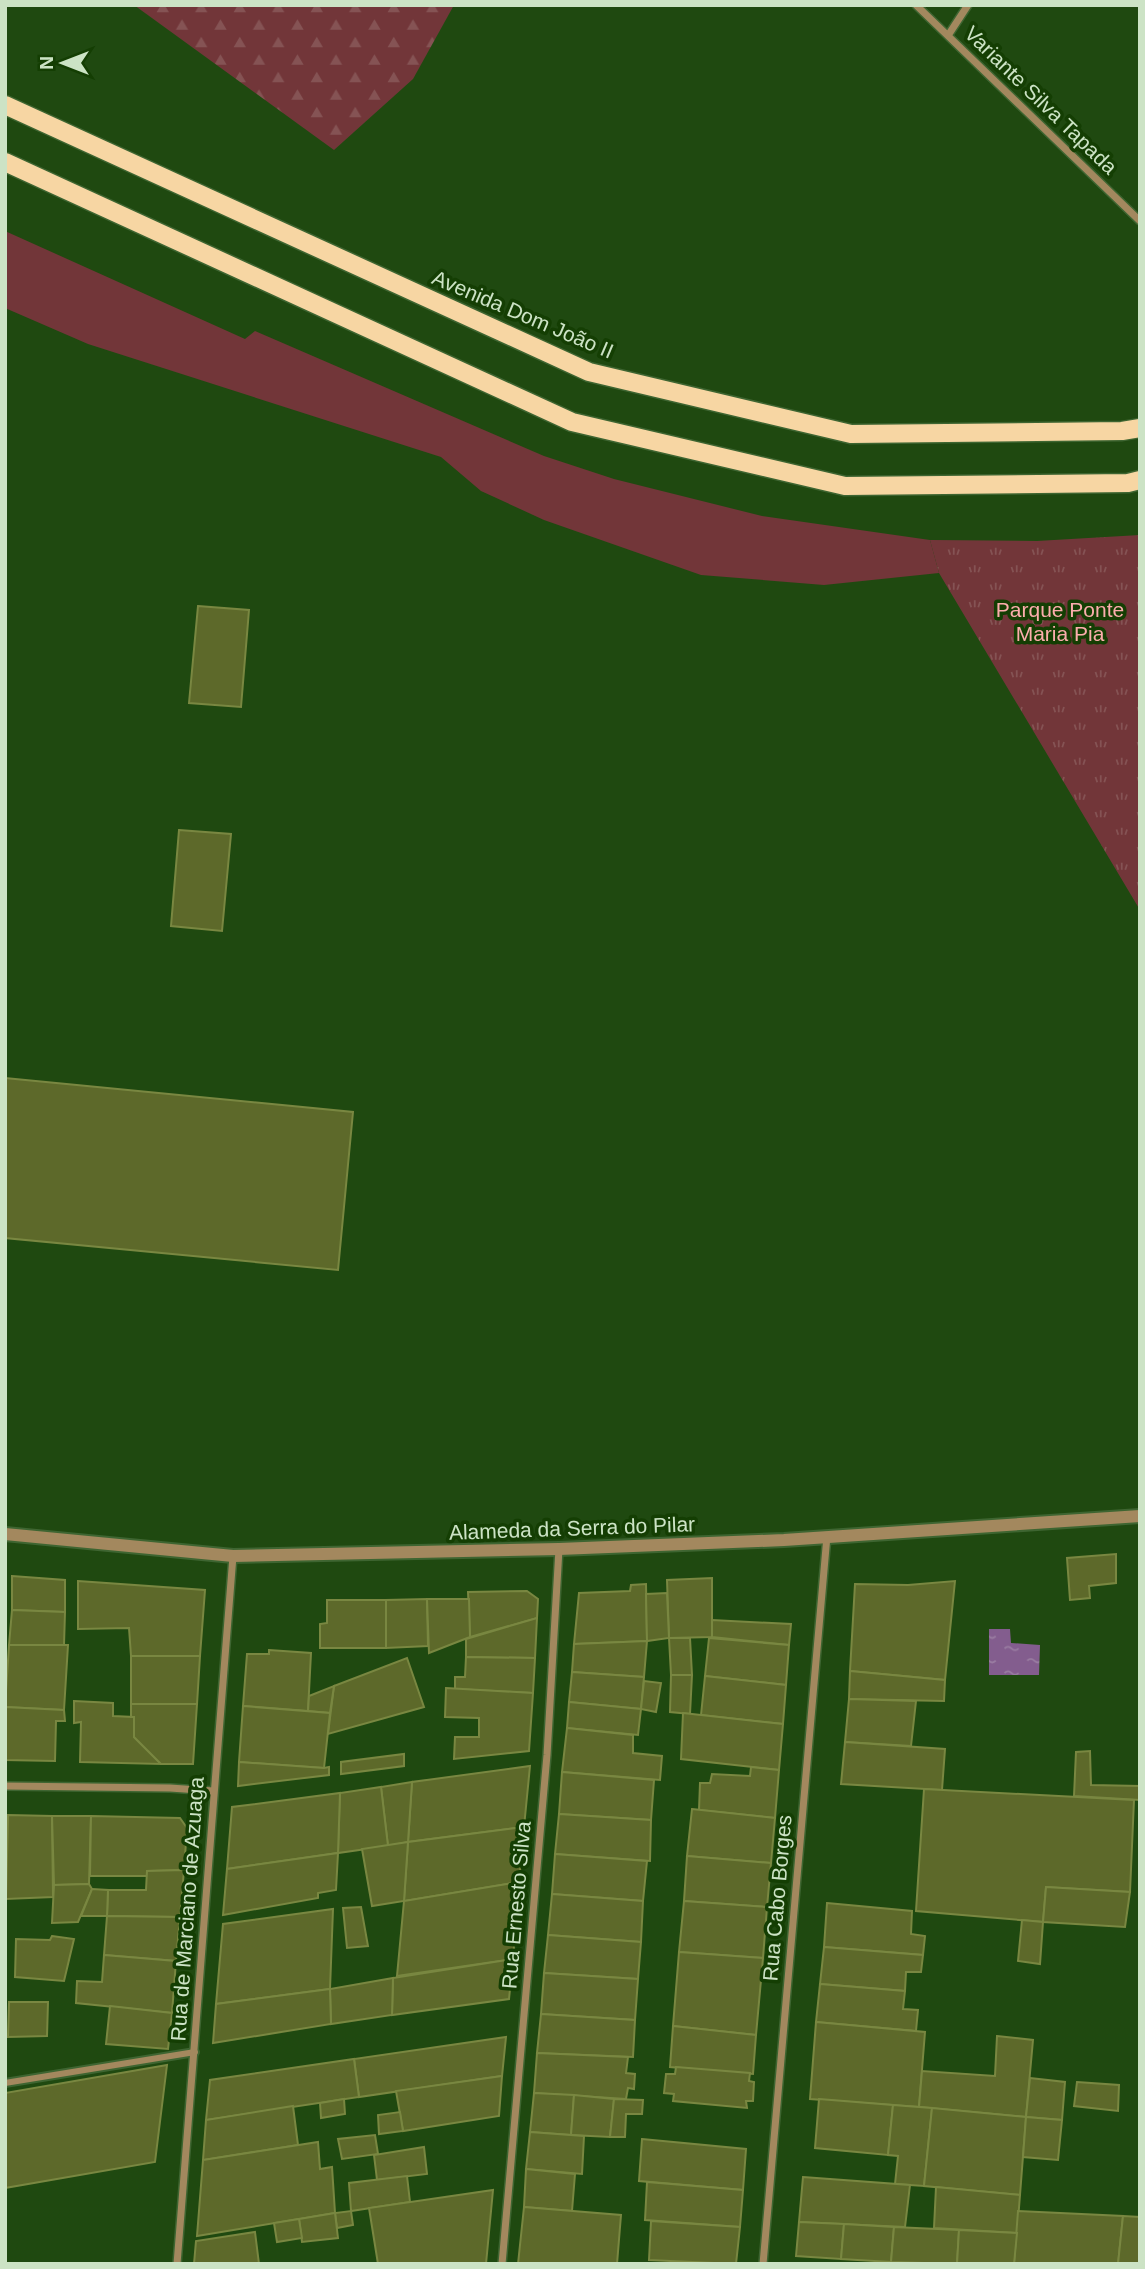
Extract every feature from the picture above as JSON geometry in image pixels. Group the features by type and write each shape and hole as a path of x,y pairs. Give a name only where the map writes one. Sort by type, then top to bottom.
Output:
{"main road":[{"name":"Avenida Dom João II","path":"5,105 589,372 851,434 1122,431 1140,428"},
{"path":"5,162 572,422 845,486 1128,483 1140,480"}],"street":[{"name":"Variante Silva Tapada","path":"916,5 1140,221"},
{"path":"948,34 968,5"},
{"name":"Alameda da Serra do Pilar","path":"5,1534 233,1556 559,1549 827,1536 1140,1516"},
{"name":"Rua Cabo Borges","path":"763,2264 827,1536"},
{"name":"Rua Ernesto Silva","path":"502,2264 547,1755 559,1549"},
{"name":"Rua de Marciano de Azuaga","path":"177,2264 233,1556"},
{"path":"5,1786 213,1791"},
{"path":"5,2082 195,2052"}],"green space":[{"path":"134,5 454,5 413,79 334,150"},
{"path":"5,231 245,339 255,331 544,456 614,479 762,516 930,540 939,573 824,585 701,575 544,520 481,491 441,457 88,344 5,308"},
{"name":"Parque Ponte Maria Pia","path":"1140,535 1140,910 939,573 930,540 1037,541"}],"water":[{"path":"989,1629 1010,1629 1011,1643 1040,1645 1039,1675 989,1675"}],"building":[{"path":"198,606 249,610 241,707 189,703"},
{"path":"179,830 231,834 222,931 171,926"},
{"path":"5,1078 353,1112 338,1270 5,1238"},
{"path":"1116,1554 1116,1583 1089,1586 1090,1598 1070,1600 1067,1558"},
{"path":"12,1576 65,1580 65,1612 12,1610"},
{"path":"712,1578 712,1637 669,1638 667,1580"},
{"path":"78,1581 205,1590 200,1656 131,1656 129,1628 78,1629"},
{"path":"955,1581 945,1680 850,1671 855,1584 908,1585"},
{"path":"646,1584 647,1641 574,1644 579,1593 630,1591 631,1585"},
{"path":"527,1591 538,1599 537,1618 470,1637 468,1592"},
{"path":"667,1593 669,1638 647,1641 646,1594"},
{"path":"427,1599 428,1646 386,1648 386,1600"},
{"path":"427,1599 469,1599 470,1637 429,1653"},
{"path":"327,1600 386,1600 386,1648 320,1648 320,1624 327,1623"},
{"path":"12,1610 65,1612 64,1645 9,1645"},
{"path":"537,1618 535,1658 466,1657 466,1639"},
{"path":"712,1620 791,1624 789,1645 712,1637"},
{"path":"669,1638 690,1638 692,1675 671,1675"},
{"path":"709,1638 789,1645 786,1685 705,1676"},
{"path":"647,1641 644,1677 572,1672 574,1644"},
{"path":"9,1645 68,1645 64,1710 5,1707"},
{"path":"269,1650 311,1653 308,1711 243,1706 247,1654 269,1654"},
{"path":"131,1656 200,1656 197,1704 131,1704"},
{"path":"466,1657 535,1658 533,1693 455,1689 455,1677 465,1677"},
{"path":"407,1658 424,1707 328,1734 334,1686"},
{"path":"850,1671 945,1680 944,1701 849,1699"},
{"path":"572,1672 644,1677 641,1709 569,1702"},
{"path":"671,1675 692,1675 690,1714 670,1712"},
{"path":"705,1676 786,1685 783,1724 701,1715"},
{"path":"644,1681 661,1683 656,1712 641,1709"},
{"path":"334,1686 330,1713 308,1711 309,1696"},
{"path":"446,1688 533,1693 529,1751 454,1759 455,1737 479,1737 479,1718 445,1717"},
{"path":"849,1699 916,1701 911,1746 845,1742"},
{"path":"74,1701 113,1703 113,1716 134,1717 134,1737 161,1764 80,1762 81,1722 74,1723"},
{"path":"569,1702 641,1709 638,1735 567,1728"},
{"path":"131,1704 197,1704 193,1764 161,1764 134,1737"},
{"path":"243,1706 330,1713 324,1768 239,1762"},
{"path":"5,1707 64,1710 65,1721 56,1721 55,1761 5,1760"},
{"path":"683,1713 783,1724 779,1770 681,1759"},
{"path":"567,1728 633,1735 633,1753 662,1756 660,1780 562,1772"},
{"path":"845,1742 945,1749 942,1790 841,1784"},
{"path":"1090,1751 1091,1785 1140,1786 1140,1800 1074,1796 1076,1752"},
{"path":"404,1754 404,1766 341,1774 341,1762"},
{"path":"239,1762 329,1767 329,1775 238,1786"},
{"path":"530,1766 524,1827 408,1842 412,1782"},
{"path":"751,1767 779,1770 775,1818 699,1810 700,1783 710,1783 712,1774 750,1776"},
{"path":"562,1772 654,1780 651,1820 559,1814"},
{"path":"412,1782 408,1842 388,1846 381,1787"},
{"path":"381,1787 388,1846 338,1853 340,1793"},
{"path":"924,1789 1134,1800 1130,1892 1046,1887 1043,1922 916,1911"},
{"path":"340,1793 338,1853 227,1869 232,1807"},
{"path":"692,1809 775,1818 771,1863 687,1856"},
{"path":"559,1814 651,1820 650,1861 555,1854"},
{"path":"5,1815 8,1815 6,1892 5,1892"},
{"path":"8,1815 52,1816 53,1897 6,1899"},
{"path":"52,1816 91,1816 89,1884 54,1885"},
{"path":"91,1816 180,1818 187,1828 184,1870 147,1871 147,1876 90,1876"},
{"path":"524,1827 519,1882 404,1901 408,1842"},
{"path":"408,1842 404,1901 372,1906 362,1849"},
{"path":"338,1853 336,1890 318,1893 318,1898 223,1915 227,1869"},
{"path":"555,1854 647,1861 643,1901 552,1894"},
{"path":"687,1856 771,1863 767,1907 684,1901"},
{"path":"184,1870 180,1917 107,1916 108,1890 146,1890 147,1871"},
{"path":"519,1882 513,1959 397,1976 404,1901"},
{"path":"89,1884 92,1889 78,1922 52,1923 54,1885"},
{"path":"1046,1887 1130,1892 1125,1927 1043,1922"},
{"path":"92,1889 108,1890 107,1916 81,1916"},
{"path":"552,1894 643,1901 641,1942 548,1935"},
{"path":"684,1901 767,1907 763,1958 679,1952"},
{"path":"827,1903 912,1911 911,1934 925,1936 923,1955 824,1947"},
{"path":"361,1907 368,1946 347,1948 343,1908"},
{"path":"333,1909 330,1989 216,2004 223,1924"},
{"path":"107,1916 180,1917 176,1961 104,1955"},
{"path":"1022,1920 1043,1922 1040,1964 1018,1961"},
{"path":"548,1935 641,1942 638,1979 544,1973"},
{"path":"52,1936 74,1939 64,1981 15,1977 16,1939 50,1940"},
{"path":"824,1947 923,1955 921,1972 906,1972 905,1991 820,1984"},
{"path":"679,1952 763,1958 756,2035 673,2026"},
{"path":"104,1955 176,1961 172,2013 76,2003 77,1981 102,1982"},
{"path":"513,1959 509,1999 392,2015 393,1978"},
{"path":"544,1973 638,1979 635,2020 541,2014"},
{"path":"393,1978 392,2015 331,2024 330,1989"},
{"path":"820,1984 905,1991 903,2009 918,2010 916,2031 816,2022"},
{"path":"330,1989 331,2024 213,2043 216,2004"},
{"path":"9,2002 48,2002 47,2036 8,2037"},
{"path":"110,2006 172,2013 168,2049 106,2044"},
{"path":"541,2014 635,2020 633,2057 537,2053"},
{"path":"816,2022 925,2032 919,2107 810,2099"},
{"path":"673,2026 756,2035 753,2074 670,2067"},
{"path":"997,2036 1033,2040 1026,2117 919,2107 922,2071 995,2076"},
{"path":"506,2037 502,2076 359,2097 354,2059"},
{"path":"537,2053 628,2057 626,2073 635,2074 634,2089 628,2088 626,2099 534,2093"},
{"path":"354,2059 359,2097 206,2120 210,2080"},
{"path":"167,2065 155,2162 5,2188 5,2093"},
{"path":"676,2067 750,2073 749,2081 754,2082 753,2101 746,2101 747,2108 673,2101 674,2094 664,2093 666,2074 675,2074"},
{"path":"502,2076 499,2116 403,2131 396,2091"},
{"path":"1030,2078 1065,2082 1062,2120 1026,2117"},
{"path":"1077,2082 1119,2085 1118,2111 1074,2106"},
{"path":"534,2093 574,2095 571,2135 530,2132"},
{"path":"574,2095 614,2099 610,2137 571,2135"},
{"path":"344,2099 345,2114 321,2118 320,2103"},
{"path":"614,2099 643,2100 642,2114 626,2114 625,2137 610,2137"},
{"path":"819,2099 893,2105 888,2155 815,2148"},
{"path":"893,2105 932,2108 924,2186 895,2184 898,2156 888,2155"},
{"path":"293,2106 298,2145 203,2160 206,2120"},
{"path":"932,2108 1026,2117 1020,2195 924,2186"},
{"path":"400,2112 403,2131 379,2134 378,2115"},
{"path":"1026,2117 1062,2120 1058,2160 1023,2157"},
{"path":"530,2132 584,2136 582,2174 526,2169"},
{"path":"375,2135 378,2154 342,2159 338,2139"},
{"path":"642,2139 746,2149 743,2190 639,2181"},
{"path":"318,2142 320,2169 332,2167 335,2213 197,2236 203,2160"},
{"path":"424,2147 427,2174 377,2180 374,2155"},
{"path":"526,2169 575,2174 572,2211 524,2207"},
{"path":"407,2176 410,2202 351,2211 349,2183"},
{"path":"803,2177 910,2185 905,2227 799,2222"},
{"path":"647,2182 743,2190 740,2227 645,2220"},
{"path":"936,2187 1020,2195 1017,2233 934,2228"},
{"path":"493,2190 486,2264 378,2264 369,2208"},
{"path":"524,2207 621,2215 617,2264 518,2264"},
{"path":"351,2211 353,2225 337,2228 335,2213"},
{"path":"1018,2211 1123,2216 1118,2264 1014,2264"},
{"path":"335,2213 338,2238 302,2242 299,2219"},
{"path":"1123,2216 1140,2217 1140,2264 1118,2264"},
{"path":"299,2219 302,2238 277,2242 274,2223"},
{"path":"651,2221 740,2227 736,2264 649,2260"},
{"path":"799,2222 844,2224 841,2259 796,2256"},
{"path":"844,2224 894,2227 891,2262 841,2259"},
{"path":"894,2227 959,2230 957,2264 891,2262"},
{"path":"959,2230 1017,2233 1014,2264 957,2264"},
{"path":"255,2232 259,2264 194,2264 196,2241"}]}
